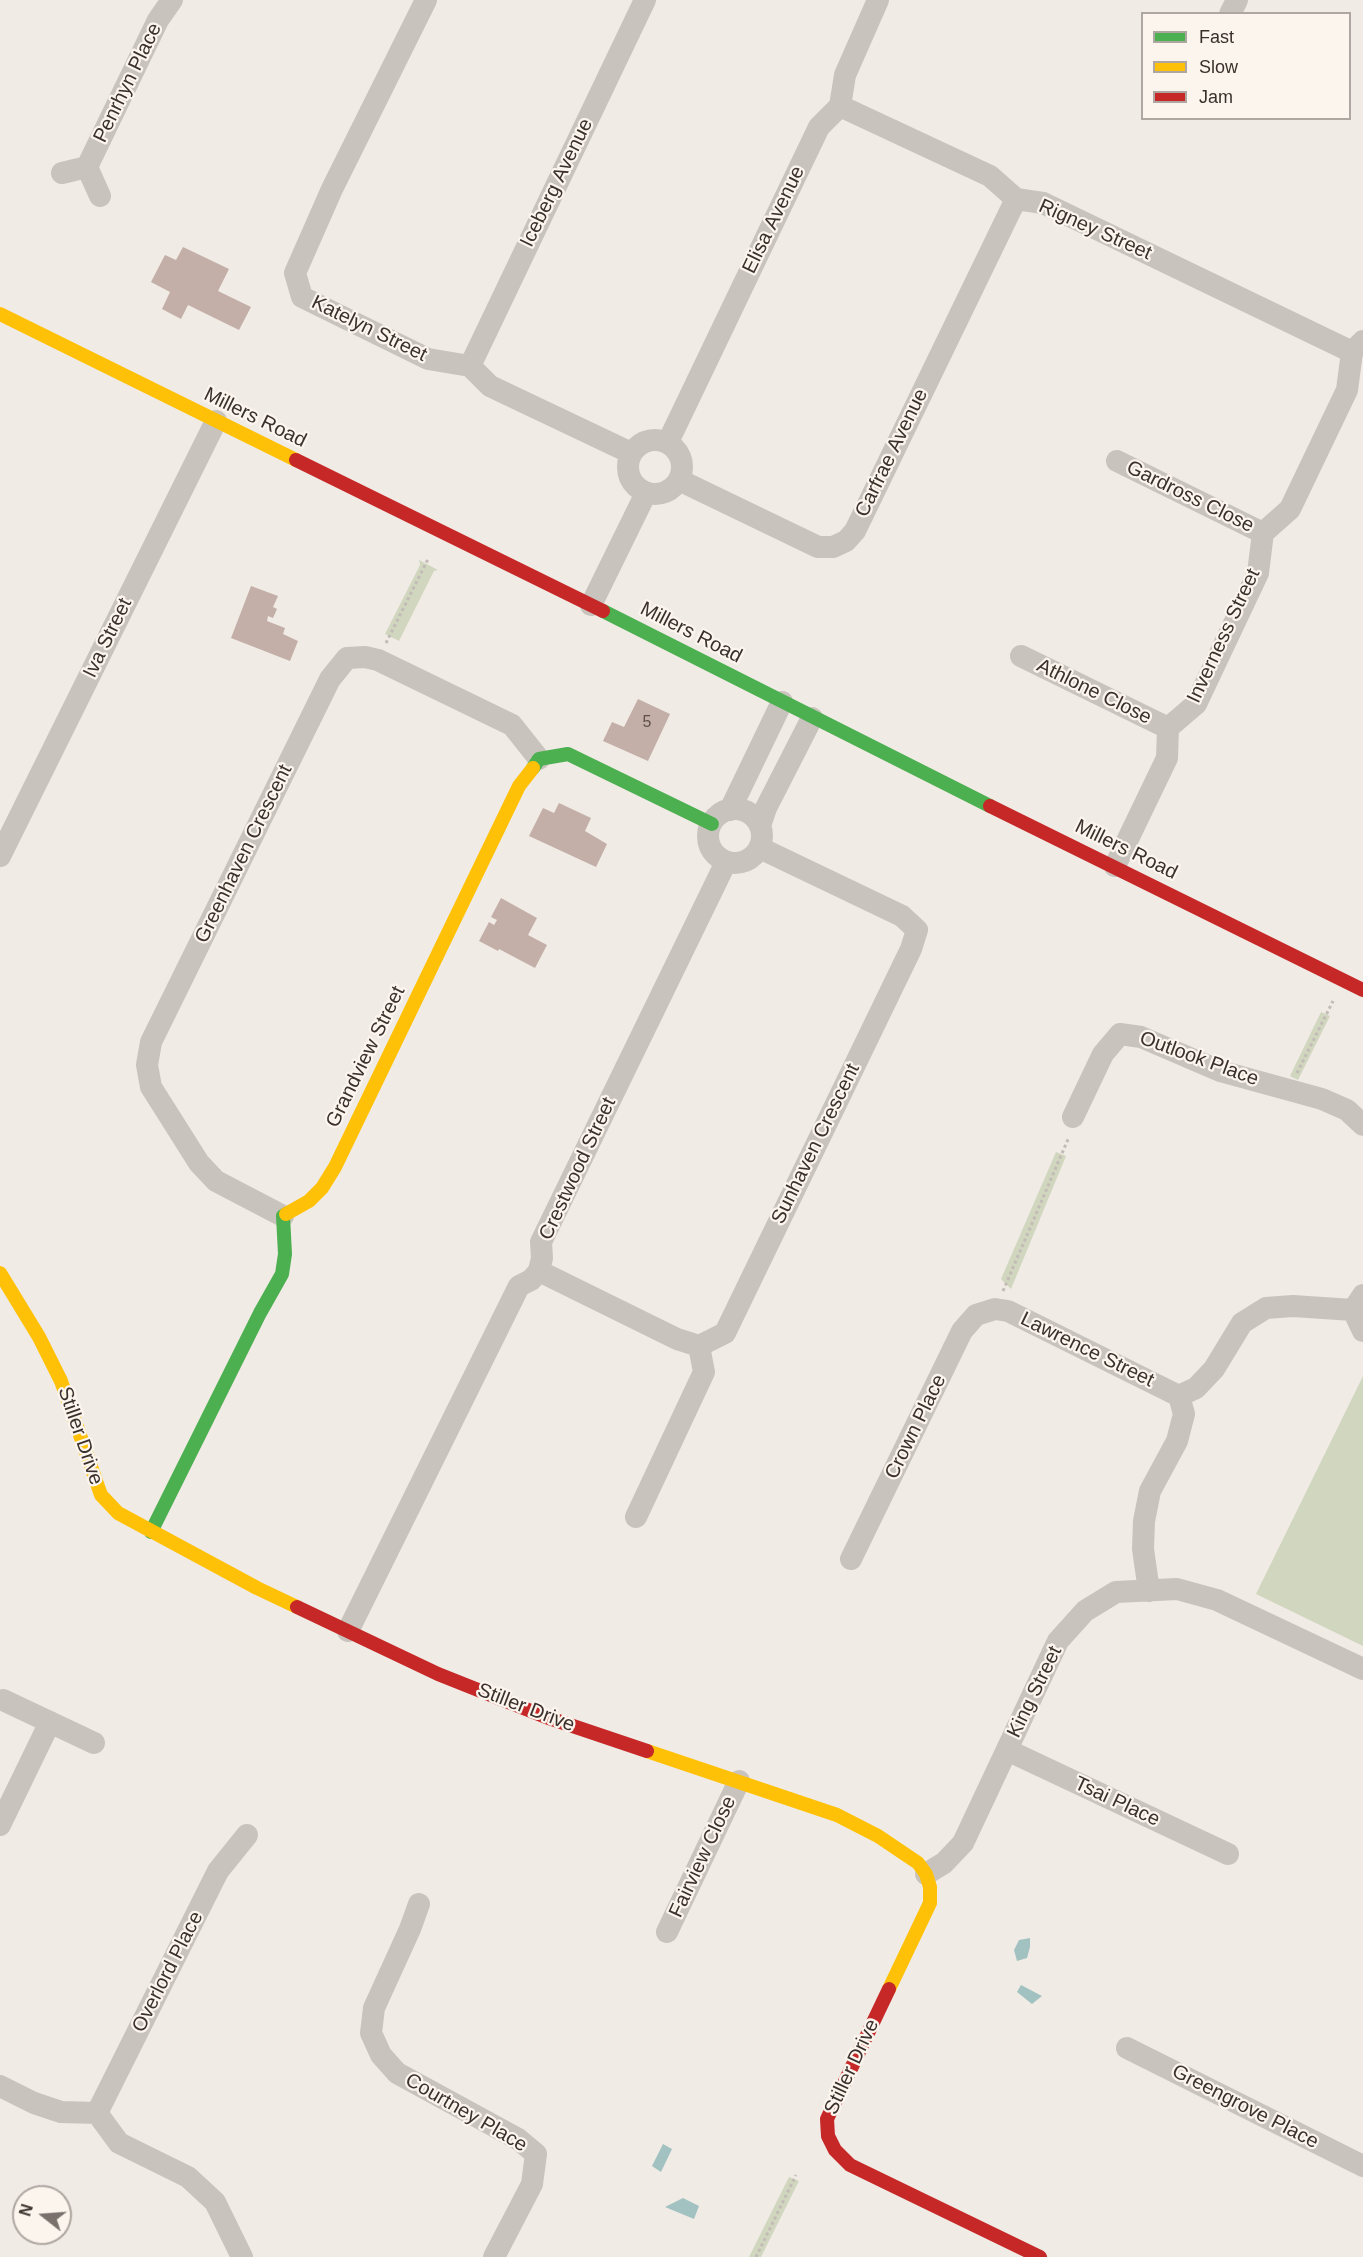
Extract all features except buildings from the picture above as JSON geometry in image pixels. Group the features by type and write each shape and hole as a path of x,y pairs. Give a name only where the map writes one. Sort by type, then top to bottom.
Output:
{"street":[{"name":"Penrhyn Place","path":"100,196 87,167 158,20 172,0"},
{"name":"Katelyn Street","path":"426,0 332,189 296,273 302,297 428,359 470,366"},
{"name":"Iceberg Avenue","path":"470,366 645,0"},
{"path":"840,106 845,75 878,0"},
{"name":"Rigney Street","path":"840,106 990,176 1016,198 1043,203 1358,347"},
{"name":"Elisa Avenue","path":"668,442 819,127 840,106"},
{"name":"Penrhyn Place","path":"62,173 87,167"},
{"name":"Carfrae Avenue","path":"679,480 818,547 833,547 846,541 855,531 1016,198"},
{"name":"Millers Road","path":"0,314 591,605 812,718 1363,990"},
{"path":"1263,533 1290,508 1347,390 1358,347"},
{"path":"470,366 490,386 631,453"},
{"name":"Iva Street","path":"0,856 216,421"},
{"path":"651,439 668,442 675,448 682,464 679,480 673,488 664,493 646,493 637,488 627,472 627,462 631,453 636,446 651,439"},
{"name":"Gardross Close","path":"1117,461 1263,533"},
{"path":"591,605 646,493"},
{"name":"Inverness Street","path":"1168,728 1196,704 1258,573 1263,533"},
{"name":"Athlone Close","path":"1021,656 1168,728"},
{"name":"Greenhaven Crescent","path":"283,1216 216,1181 199,1163 151,1087 147,1065 151,1042 330,679 347,658 365,657 378,660 512,725 539,759"},
{"path":"782,702 730,810 716,818 712,824 709,842 718,857 726,862 734,864 749,860 760,837 766,808 812,718"},
{"path":"1115,866 1167,758 1168,728"},
{"path":"539,759 568,754 712,824"},
{"name":"Grandview Street","path":"283,1216 309,1200 322,1188 335,1167 519,786 539,759"},
{"path":"730,810 748,812 755,818 760,837"},
{"name":"Sunhaven Crescent","path":"699,1346 725,1333 911,949 917,930 902,916 760,837"},
{"name":"Crestwood Street","path":"539,1272 542,1258 541,1242 726,862"},
{"name":"Outlook Place","path":"1073,1117 1103,1054 1120,1034 1141,1036 1220,1071 1322,1099 1347,1110 1363,1125"},
{"path":"152,1532 260,1313 282,1274 285,1254 283,1216"},
{"path":"348,1631 519,1286 531,1280 539,1272 677,1339 699,1346 704,1372 636,1517"},
{"name":"Stiller Drive","path":"0,1273 39,1337 61,1381 96,1485 101,1495 117,1513 257,1588 438,1674 506,1702 837,1815 878,1836 918,1863 926,1874 930,1887 930,1903 834,2101 818,2139 850,2164 1040,2257"},
{"path":"1149,1591 1143,1549 1144,1521 1150,1491 1177,1441 1184,1414 1179,1395 1196,1388 1214,1369 1242,1323 1266,1308 1358,1303 1363,1331"},
{"name":"Lawrence Street","path":"995,1309 1008,1311 1179,1395"},
{"name":"Crown Place","path":"851,1559 962,1331 976,1315 995,1309"},
{"name":"King Street","path":"926,1874 944,1863 963,1843 1058,1641 1085,1611 1116,1592 1177,1589 1217,1600 1363,1669"},
{"path":"3,1700 94,1743"},
{"path":"0,1825 50,1722"},
{"name":"Tsai Place","path":"1007,1750 1228,1854"},
{"name":"Fairview Close","path":"667,1932 739,1781"},
{"name":"Overlord Place","path":"97,2113 218,1871 247,1835"},
{"name":"Courtney Place","path":"419,1904 374,2008 371,2033 381,2055 397,2073 518,2139 536,2154 532,2184 494,2257"},
{"name":"Greengrove Place","path":"1127,2048 1363,2166"},
{"path":"0,2086 34,2103 61,2112 97,2113 119,2143 188,2177 215,2202 243,2257"}],"path":[{"path":"378,660 428,559"},
{"path":"1289,1090 1344,980"},
{"path":"995,1309 1068,1143 1073,1117"},
{"path":"756,2257 796,2175"}],"green space":[{"path":"419,560 438,570 434,571 399,641 385,634 420,565"},
{"path":"1321,1012 1330,1016 1298,1080 1290,1076"},
{"path":"1056,1152 1066,1156 1011,1289 1001,1279"},
{"path":"1363,1376 1363,1646 1256,1594"},
{"path":"789,2177 799,2181 761,2257 749,2257"}],"water":[{"path":"1030,1938 1027,1958 1017,1961 1014,1950 1019,1940"},
{"path":"1021,1985 1042,1996 1032,2004 1017,1992"},
{"path":"663,2144 672,2149 661,2172 652,2166"},
{"path":"683,2198 699,2206 694,2219 665,2207"}],"traffic: fast":[{"path":"603,611 990,806"},
{"path":"533,768 539,759 568,754 712,824"},
{"path":"151,1532 260,1313 282,1274 285,1254 283,1216 286,1214"}],"traffic: slow":[{"path":"0,314 296,460"},
{"path":"286,1214 309,1201 322,1188 335,1167 519,786 533,768"},
{"path":"0,1273 39,1337 61,1381 101,1495 118,1513 297,1607"},
{"path":"647,1751 837,1815 878,1836 918,1863 926,1874 930,1887 930,1903 889,1989"}],"traffic: jam":[{"path":"296,460 603,611"},
{"path":"990,806 1363,990"},
{"path":"297,1607 438,1674 546,1717 647,1751"},
{"path":"889,1989 827,2119 828,2136 835,2150 850,2165 1040,2257"}]}
